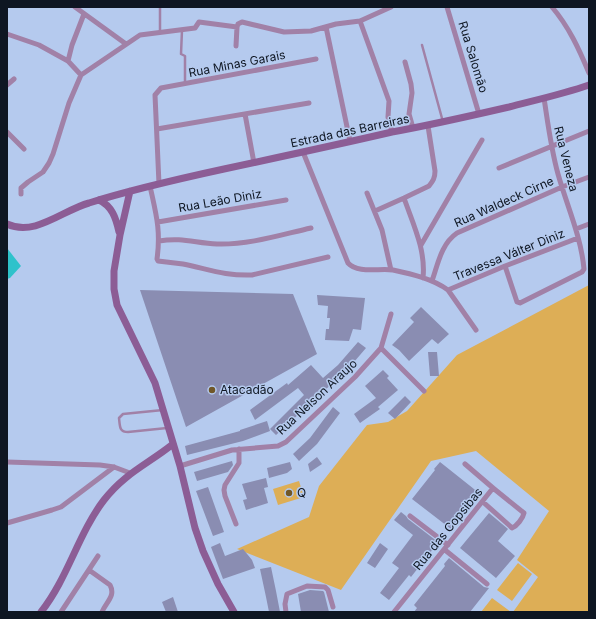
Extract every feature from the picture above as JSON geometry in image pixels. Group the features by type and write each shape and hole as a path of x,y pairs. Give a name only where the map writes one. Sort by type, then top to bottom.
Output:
{"main road":[{"name":"Estrada das Barreiras","path":"7,224 19,228 35,226 72,209 130,191 350,141 428,126 566,93 589,85"},
{"path":"130,191 114,271 115,298 119,311 149,370 164,410 180,466 195,528 203,550 218,584 234,612"},
{"path":"99,200 105,202 113,212 120,235"},
{"path":"41,612 62,580 97,511 110,493 130,473 173,444"}],"street":[{"path":"74,7 126,44"},
{"path":"236,46 237,27 238,24 242,22 284,32 311,31 336,24 360,21 391,7"},
{"name":"Rua Salomão","path":"446,7 479,114"},
{"path":"552,7 571,34 589,73"},
{"path":"68,61 72,45 84,14"},
{"path":"360,21 389,101 388,117 392,132"},
{"path":"21,194 21,188 24,184 44,172 49,164 69,103 81,75 140,35 195,28 199,22 237,27"},
{"path":"326,27 350,141"},
{"path":"7,34 34,43 68,61 81,75"},
{"name":"Rua Minas Garais","path":"157,130 155,95 160,88 316,58"},
{"path":"405,62 412,93 409,114 412,128"},
{"path":"7,85 14,79"},
{"name":"Rua Veneza","path":"505,266 517,302 520,303 523,303 582,272 584,269 586,258 562,187 551,146 544,98"},
{"path":"159,184 157,130 309,103"},
{"path":"245,114 254,163"},
{"path":"375,211 429,186 435,176 428,126"},
{"path":"499,168 589,131"},
{"path":"7,132 24,149"},
{"path":"421,245 482,140"},
{"path":"303,152 348,263 358,269 392,270 432,281 448,290 476,330"},
{"name":"Rua Waldeck Cirne","path":"432,281 441,253 451,237 467,228 589,177"},
{"path":"150,186 158,222 158,261 184,264 228,275 252,275 328,257"},
{"path":"367,193 375,211 387,247 392,270"},
{"path":"404,198 421,245 424,264 423,278"},
{"name":"Rua Leão Diniz","path":"158,222 286,200"},
{"name":"Travessa Válter Diniz","path":"576,229 589,224"},
{"path":"159,241 176,239 217,244 236,243 255,241 311,228"},
{"name":"Travessa Válter Diniz","path":"448,290 578,238"},
{"name":"Rua Nelson Araujo","path":"180,466 225,452 239,449 278,446 286,442 355,377 381,348 390,314"},
{"path":"381,348 424,391"},
{"path":"236,524 224,490 225,485 239,463 239,449"},
{"path":"7,462 100,465 114,467 130,473"},
{"name":"Rua das Copsibas","path":"394,612 493,488 464,464"},
{"path":"7,523 61,506 114,467"},
{"path":"483,502 512,528 515,527 524,513 493,488"},
{"path":"410,516 448,545"},
{"path":"445,550 487,584"},
{"path":"61,612 98,556"},
{"path":"89,570 110,584 112,588 111,598 102,612"},
{"path":"286,612 285,604 287,594 307,586 325,587 328,590 333,607"}],"lane":[{"path":"160,7 160,32"},
{"path":"182,30 181,54 185,56 185,84"},
{"path":"422,45 443,122"},
{"path":"164,410 123,414 119,418 120,429 128,432 168,428"}],"shaded area":[{"path":"7,248 21,266 10,278 7,279"},
{"path":"589,285 589,612 513,612 538,577 517,560 549,511 476,451 431,461 341,590 237,549 309,517 319,486 367,425 388,422 407,411 457,355"},
{"name":"Q","path":"299,481 304,497 278,505 273,489"},
{"path":"518,563 532,574 512,601 497,590"},
{"path":"492,598 511,612 481,612"}],"building":[{"name":"Atacadão","path":"140,290 293,294 317,354 186,427"},
{"path":"317,295 365,298 361,330 353,329 349,341 325,340 326,329 329,329 330,318 327,318 328,306 318,305"},
{"path":"421,307 449,334 438,344 432,339 409,361 392,345 414,322 410,318"},
{"path":"358,342 366,348 348,369 276,435 270,429 304,395 298,388 255,420 250,410 287,383 288,385 311,365 323,378 338,365"},
{"path":"428,352 437,352 439,376 430,376"},
{"path":"383,370 389,376 387,378 398,390 378,407 380,409 360,423 354,414 376,398 365,386"},
{"path":"405,396 411,402 395,419 388,413"},
{"path":"333,407 340,413 317,444 299,461 293,454 310,438"},
{"path":"267,421 270,431 243,441 187,455 185,446 240,431"},
{"path":"317,457 322,464 310,472 308,464"},
{"path":"232,461 233,465 228,472 197,481 194,472"},
{"path":"290,462 292,469 287,473 269,478 267,468"},
{"path":"440,462 479,493 451,529 412,499"},
{"path":"266,478 268,487 264,488 268,503 246,510 243,500 247,499 242,484"},
{"path":"208,487 224,532 213,536 196,491"},
{"path":"401,512 438,542 422,564 411,577 409,575 389,600 380,593 399,568 392,563 413,535 394,520"},
{"path":"489,513 508,529 498,541 515,556 496,578 460,548"},
{"path":"220,543 225,556 243,549 252,560 255,568 223,579 211,547"},
{"path":"380,543 388,549 375,568 367,563"},
{"path":"449,558 484,587 489,588 470,612 414,612 417,608 414,605 445,566 444,564"},
{"path":"271,567 280,612 269,612 260,569"},
{"path":"310,590 324,592 329,612 301,612 298,594"},
{"path":"173,597 178,612 166,612 162,602"}],"place":[{"name":"Atacadão","path":"212,390"},
{"name":"Q","path":"289,493"}]}
